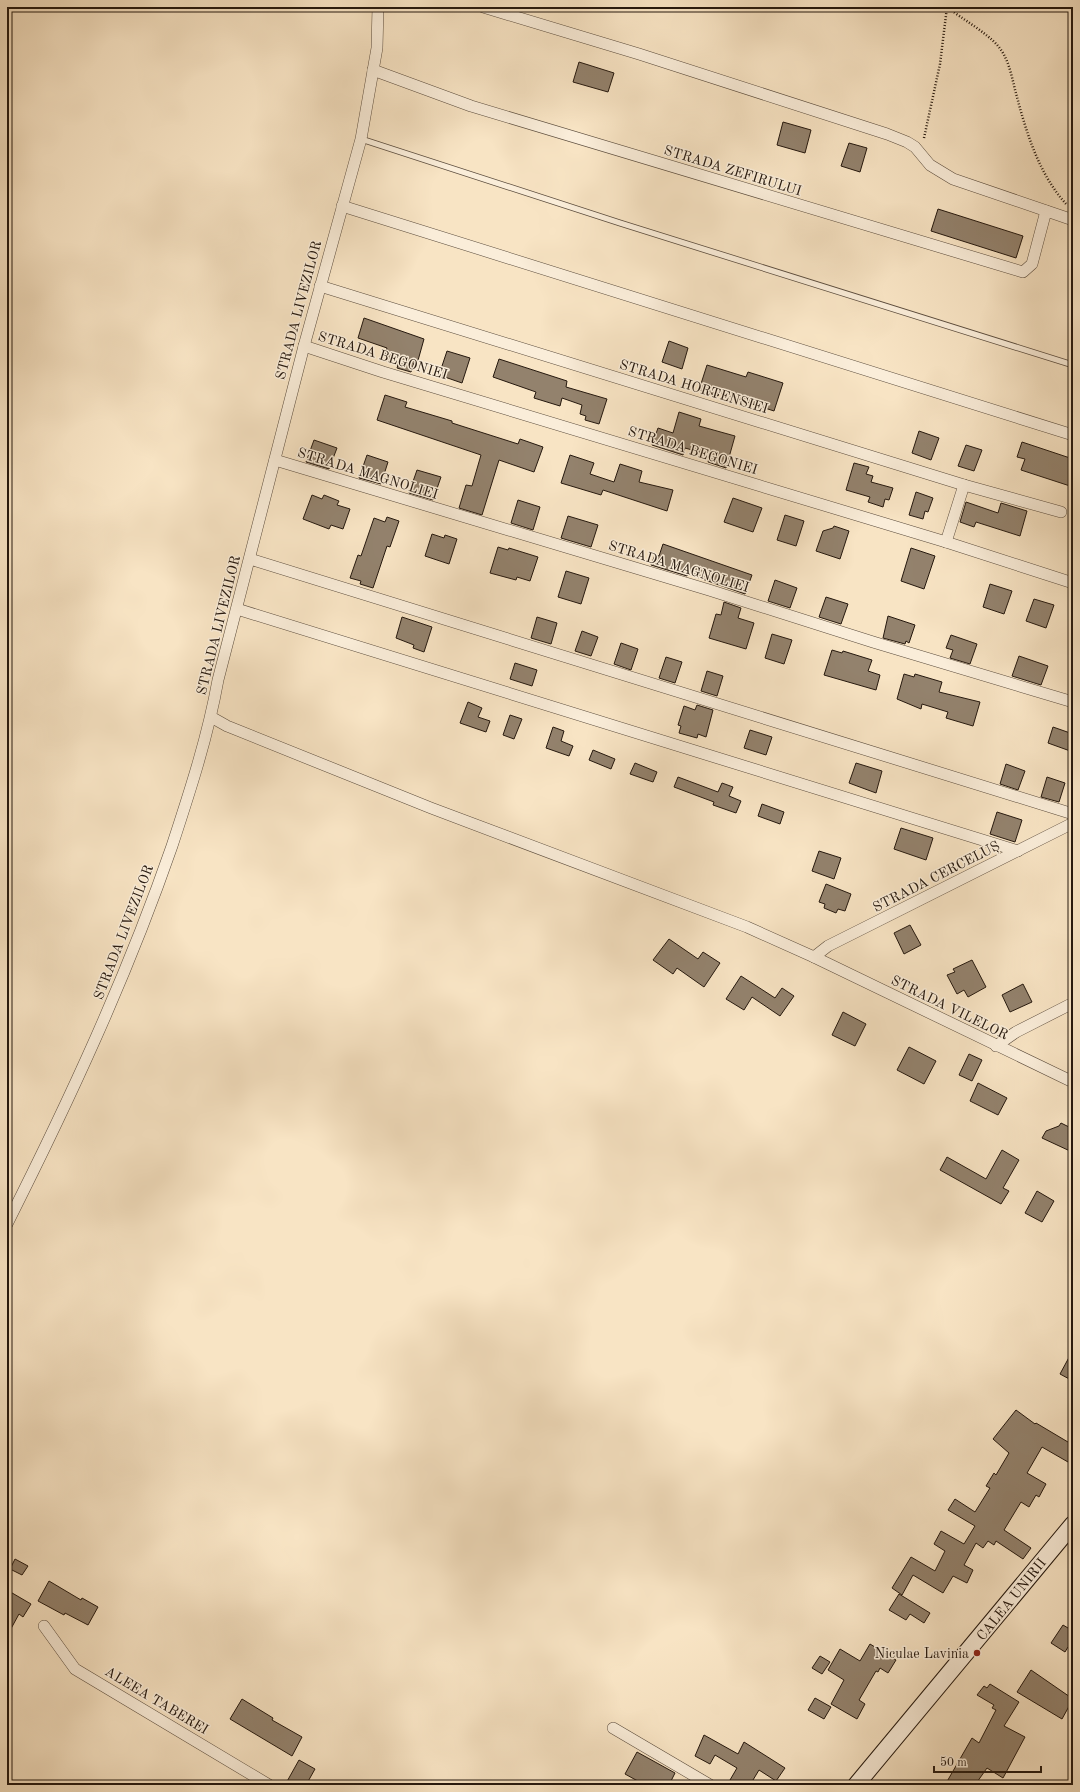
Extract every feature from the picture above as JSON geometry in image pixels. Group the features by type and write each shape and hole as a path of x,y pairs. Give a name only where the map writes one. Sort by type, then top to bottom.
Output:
{"main road":[{"name":"CALEA UNIRII","path":"856,1785 1073,1524"}],"street":[{"name":"STRADA LIVEZILOR","path":"7,1224 53,1134 130,960 180,822 211,717 218,680 304,346 361,139 377,48 378,7"},
{"path":"483,7 639,54 887,134 907,142 930,164 953,179 1073,220"},
{"name":"STRADA ZEFIRULUI","path":"373,70 472,106 1023,272 1032,264 1046,211"},
{"path":"342,206 1073,435"},
{"name":"STRADA HORTENSIEI","path":"320,286 964,484 1061,512"},
{"name":"STRADA BEGONIEI","path":"304,346 383,372 946,542 1073,583"},
{"name":"STRADA MAGNOLIEI","path":"275,460 710,590 866,640 1073,702"},
{"path":"946,542 964,484"},
{"path":"250,559 1073,814"},
{"path":"237,609 1018,851"},
{"name":"STRADA VILELOR","path":"211,717 227,726 431,808 747,927 814,957 1073,1082"},
{"name":"STRADA CERCELUȘ","path":"814,957 832,944 1073,823"},
{"path":"996,1046 1016,1032 1073,1003"},
{"name":"ALEEA TABEREI","path":"44,1626 75,1669 269,1785"},
{"path":"613,1728 710,1785"}],"lane":[{"path":"361,139 620,223 1073,365"}],"path":[{"path":"921,154 940,64 947,7 964,21 985,34 998,46 1007,61 1028,137 1046,175 1061,198 1069,206"}],"building":[{"path":"579,62 614,73 608,92 573,82"},
{"path":"783,122 811,130 805,153 777,145"},
{"path":"849,143 867,148 860,172 841,166"},
{"path":"938,209 1023,236 1016,258 931,231"},
{"path":"364,318 424,339 417,364 414,363 411,372 397,368 398,365 387,362 389,355 385,354 387,348 358,338"},
{"path":"669,341 688,348 682,369 662,362"},
{"path":"447,351 470,358 462,383 439,375"},
{"path":"499,359 567,381 566,387 607,399 599,424 585,420 586,416 580,414 582,405 562,398 560,406 534,398 536,392 493,377"},
{"path":"707,365 746,377 748,372 783,383 774,411 719,393 718,396 699,390"},
{"path":"385,395 407,402 405,407 452,421 452,423 518,444 520,439 543,447 534,472 499,460 482,515 459,508 466,485 472,486 481,455 377,420"},
{"path":"679,412 701,419 699,426 735,436 726,468 708,462 710,455 685,448 683,455 652,445 658,428 673,433"},
{"path":"919,431 939,438 931,460 912,453"},
{"path":"314,440 337,448 329,469 306,462"},
{"path":"1022,442 1073,459 1073,477 1070,486 1021,470 1025,459 1017,457"},
{"path":"966,445 982,450 974,471 958,466"},
{"path":"367,455 388,462 381,484 359,478"},
{"path":"570,455 594,463 590,474 614,482 620,464 642,471 639,482 673,490 667,511 603,490 601,495 561,483"},
{"path":"854,463 869,467 866,474 873,476 871,482 893,488 889,500 885,499 883,507 868,502 870,497 846,490"},
{"path":"417,470 441,477 433,500 409,493"},
{"path":"916,492 933,498 928,512 925,511 923,519 909,515"},
{"path":"312,495 322,499 324,495 339,501 337,505 350,509 343,529 331,525 329,529 303,519"},
{"path":"733,498 762,508 753,532 724,522"},
{"path":"518,500 540,507 533,530 511,523"},
{"path":"966,502 998,513 1001,503 1027,511 1020,536 976,522 974,527 960,522"},
{"path":"785,515 804,521 796,546 777,540"},
{"path":"568,516 598,525 591,547 561,538"},
{"path":"387,517 399,521 390,547 387,546 373,588 360,584 361,581 350,578 358,555 361,556 374,518 385,522"},
{"path":"834,526 849,531 840,559 816,551 823,531 833,528"},
{"path":"432,534 444,538 445,535 457,539 449,564 425,556"},
{"path":"663,544 752,575 745,594 688,574 687,576 651,565 655,555 659,556"},
{"path":"498,547 508,550 509,548 538,557 530,581 517,577 516,580 490,573"},
{"path":"911,548 935,556 924,589 901,581"},
{"path":"566,571 589,578 581,604 558,597"},
{"path":"775,580 797,588 790,608 768,601"},
{"path":"990,584 1012,591 1004,614 983,607"},
{"path":"826,597 848,604 841,624 819,617"},
{"path":"1034,599 1054,605 1046,628 1026,621"},
{"path":"724,602 741,608 738,618 754,623 746,649 709,638 716,614 721,615"},
{"path":"888,616 915,625 909,643 906,641 905,644 883,638"},
{"path":"402,617 432,627 424,652 413,648 414,645 396,638"},
{"path":"537,617 557,623 551,644 531,638"},
{"path":"582,631 598,637 591,656 575,651"},
{"path":"772,634 792,640 784,664 765,658"},
{"path":"951,635 977,644 970,664 950,658 953,650 946,648"},
{"path":"621,643 638,649 631,670 614,664"},
{"path":"832,650 842,653 843,651 872,660 868,671 880,675 876,690 824,675"},
{"path":"1019,656 1048,666 1041,685 1012,676"},
{"path":"666,657 682,662 675,683 659,678"},
{"path":"515,663 537,670 532,686 510,679"},
{"path":"707,671 723,676 717,696 701,691"},
{"path":"904,674 914,677 915,674 942,682 939,692 980,702 973,726 946,718 948,712 922,704 921,709 897,699"},
{"path":"468,702 482,708 478,717 490,721 486,732 460,723"},
{"path":"697,705 713,710 706,737 698,734 697,738 679,733 681,726 678,725 684,706 695,710"},
{"path":"510,715 522,719 514,739 503,735"},
{"path":"553,727 564,731 561,741 573,746 569,756 546,748"},
{"path":"1053,727 1073,734 1073,752 1048,743"},
{"path":"750,730 772,737 766,755 744,748"},
{"path":"593,750 615,759 611,769 589,760"},
{"path":"635,763 657,772 653,782 630,774"},
{"path":"856,763 882,771 876,793 849,783"},
{"path":"1006,764 1025,771 1018,790 1000,784"},
{"path":"678,777 718,792 722,783 733,787 729,796 741,801 736,813 713,805 714,802 674,787"},
{"path":"1047,777 1065,783 1059,802 1041,797"},
{"path":"762,804 784,812 780,824 758,816"},
{"path":"997,812 1022,820 1015,842 990,834"},
{"path":"901,828 933,838 926,860 894,849"},
{"path":"819,851 841,858 834,879 812,871"},
{"path":"826,884 851,894 845,911 838,909 836,913 824,908 825,904 819,902"},
{"path":"910,925 921,945 904,954 894,933"},
{"path":"669,939 698,959 703,952 720,963 704,987 677,968 673,974 653,960"},
{"path":"972,960 986,987 968,997 964,990 957,994 947,975 955,972 953,969"},
{"path":"741,976 775,998 782,988 794,996 780,1016 752,997 744,1010 726,999"},
{"path":"1023,984 1032,1002 1010,1012 1002,995"},
{"path":"843,1012 866,1024 855,1046 832,1035"},
{"path":"909,1047 936,1061 924,1084 897,1070"},
{"path":"969,1054 982,1060 972,1081 959,1075"},
{"path":"978,1083 1007,1098 998,1115 970,1101"},
{"path":"1061,1123 1073,1129 1073,1144 1070,1151 1042,1138 1046,1131 1059,1126"},
{"path":"1002,1150 1019,1160 1003,1188 1009,1191 1001,1204 940,1170 947,1157 986,1179"},
{"path":"1037,1191 1054,1201 1042,1222 1025,1213"},
{"path":"1073,1350 1073,1381 1060,1374"},
{"path":"1016,1410 1035,1424 1036,1423 1073,1445 1073,1454 1068,1462 1042,1447 1027,1473 1046,1484 1039,1497 1036,1495 1029,1507 1021,1502 1004,1530 1031,1548 1023,1559 996,1541 994,1545 988,1541 983,1548 976,1543 964,1565 973,1570 967,1583 953,1576 943,1593 913,1575 902,1595 892,1588 911,1557 935,1571 945,1551 934,1544 941,1531 964,1544 975,1526 948,1510 955,1499 975,1512 990,1488 986,1486 994,1473 996,1475 1009,1453 993,1439"},
{"path":"15,1559 28,1566 22,1575 10,1569"},
{"path":"49,1581 81,1600 82,1598 98,1607 88,1625 65,1613 64,1615 38,1601"},
{"path":"7,1590 31,1604 23,1617 19,1614 7,1636"},
{"path":"899,1594 930,1613 924,1623 910,1614 906,1620 889,1610"},
{"path":"1063,1625 1073,1631 1073,1650 1068,1647 1065,1652 1051,1643"},
{"path":"870,1644 896,1660 888,1673 880,1668 878,1672 876,1671 859,1700 865,1704 857,1719 831,1704 844,1680 828,1670 840,1649 860,1661"},
{"path":"820,1656 830,1662 822,1674 812,1668"},
{"path":"1031,1670 1073,1699 1062,1719 1017,1692"},
{"path":"990,1684 1019,1702 1004,1726 1025,1737 1003,1778 987,1768 975,1785 945,1785 972,1738 979,1743 996,1710 992,1708 994,1705 977,1695 984,1686 987,1688"},
{"path":"815,1698 831,1707 824,1719 808,1710"},
{"path":"242,1699 273,1718 272,1720 302,1737 292,1756 230,1719"},
{"path":"704,1735 738,1754 744,1742 785,1768 776,1781 759,1770 750,1785 739,1785 730,1780 737,1768 715,1755 710,1764 695,1756"},
{"path":"637,1752 675,1773 669,1785 645,1785 625,1774"},
{"path":"299,1760 315,1769 306,1785 285,1785"}],"place":[{"name":"Niculae Lavinia","path":"977,1653"}]}
